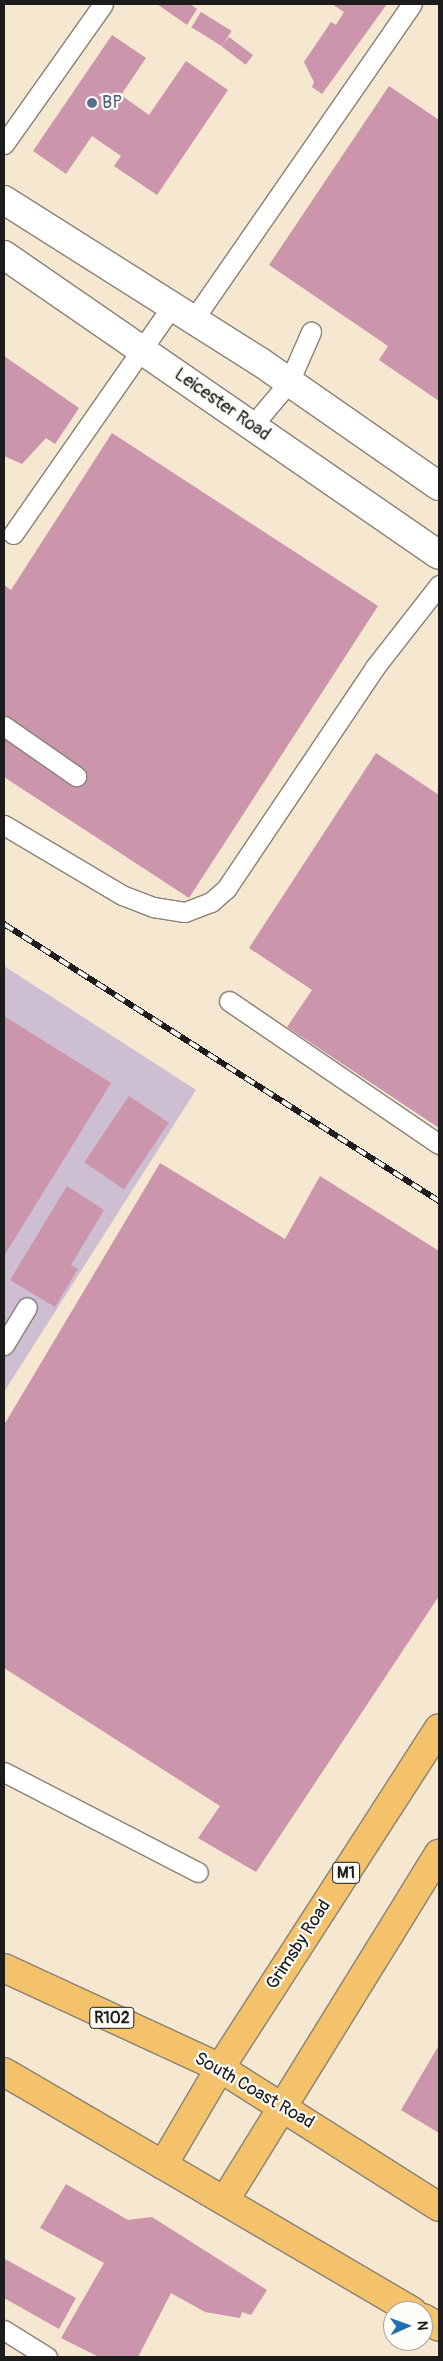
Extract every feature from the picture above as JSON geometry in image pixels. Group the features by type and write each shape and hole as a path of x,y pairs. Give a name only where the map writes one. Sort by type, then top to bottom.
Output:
{"main road":[{"name":"Grimsby Road","path":"163,2165 220,2068 439,1728"},
{"path":"225,2200 439,1854"},
{"name":"South Coast Road","path":"4,1968 220,2068 282,2105 439,2207"},
{"path":"4,2072 395,2301"}],"street":[{"path":"4,200 289,382 439,486"},
{"name":"Leicester Road","path":"4,255 439,555"}],"lane":[{"path":"4,144 103,4"},
{"path":"13,534 142,350 182,313 412,4"},
{"path":"252,426 289,382 312,332"},
{"path":"4,825 122,895 153,907 186,912 211,902 226,889 374,667 439,585"},
{"path":"4,726 76,776"},
{"path":"229,1001 439,1144"},
{"path":"4,1345 27,1308"},
{"path":"4,1772 198,1872"},
{"path":"4,2330 47,2357"}],"shaded area":[{"path":"4,966 196,1090 4,1392"}],"building":[{"path":"157,4 190,4 197,9 187,25"},
{"path":"332,4 387,4 322,94 312,87 314,82 304,62 331,22 336,25 344,12"},
{"path":"201,12 232,31 222,46 191,27"},
{"path":"112,35 146,58 121,95 149,115 186,61 228,90 157,195 114,166 121,156 92,136 66,174 33,151"},
{"path":"229,37 253,55 246,65 222,47"},
{"path":"389,86 439,120 439,401 379,360 388,346 269,265"},
{"path":"4,356 79,408 55,444 46,438 22,464 4,456"},
{"path":"112,433 378,606 189,898 4,777 4,585 11,590"},
{"path":"376,753 439,795 439,1128 287,1027 312,990 249,948"},
{"path":"4,1016 111,1083 4,1256"},
{"path":"129,1096 169,1123 124,1189 84,1162"},
{"path":"160,1163 285,1239 320,1176 439,1251 439,1596 256,1872 198,1838 220,1806 4,1668 4,1425"},
{"path":"67,1186 104,1210 71,1265 78,1269 55,1307 10,1280"},
{"path":"439,2045 439,2133 401,2110"},
{"path":"66,2184 128,2220 152,2217 267,2290 251,2315 242,2312 240,2318 205,2312 171,2293 138,2357 99,2357 61,2338 104,2263 40,2228"},
{"path":"5,2259 76,2298 59,2329 4,2298"}],"railway":[{"path":"4,924 439,1201"}],"place":[{"name":"BP","path":"92,103"}]}
